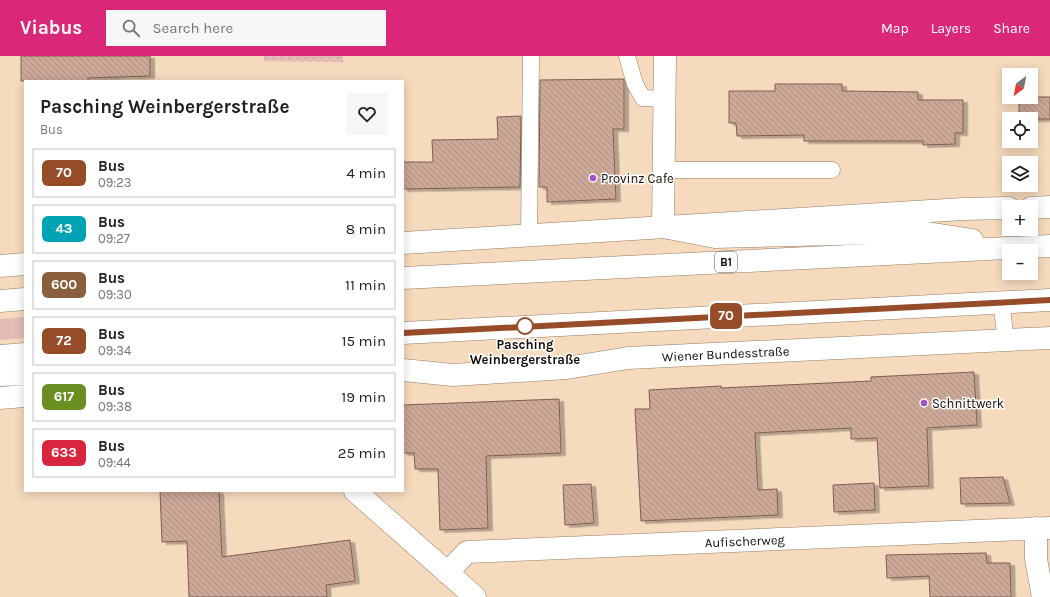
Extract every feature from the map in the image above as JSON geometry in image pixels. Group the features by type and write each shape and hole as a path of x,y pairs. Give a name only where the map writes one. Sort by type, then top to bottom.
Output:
{"street":[{"path":"663,227 665,56"},
{"path":"1038,208 1050,207"},
{"path":"404,243 963,209 1002,208"},
{"path":"663,227 715,238 921,232 1003,244"},
{"name":"B1","path":"1038,246 1050,246"},
{"name":"B1","path":"404,278 1002,248"},
{"path":"0,266 24,264"},
{"path":"0,301 24,299"},
{"path":"404,333 1050,300"},
{"name":"Wiener Bundesstraße","path":"404,370 453,375 566,368 628,358 1050,338"},
{"path":"0,356 24,354"},
{"path":"0,375 24,374"},
{"path":"0,398 24,396"},
{"path":"356,492 475,597"},
{"path":"1043,528 1036,559 1043,597"},
{"name":"Aufischerweg","path":"448,573 467,552 1043,528"}],"lane":[{"path":"529,235 531,56"},
{"path":"627,56 635,84 643,98 664,99"},
{"path":"664,170 832,170"},
{"path":"1001,302 1006,340"}],"shaded area":[{"path":"264,56 343,56 343,62 264,61"},
{"path":"24,317 24,338 0,340 0,319"}],"building":[{"path":"21,56 150,56 150,76 88,78 88,80 21,81"},
{"path":"624,79 624,129 613,129 616,199 547,202 547,187 539,187 540,80"},
{"path":"775,84 842,84 842,91 918,92 918,100 963,100 963,133 955,133 955,144 923,145 923,141 804,141 804,135 737,136 736,123 729,123 729,91 775,91"},
{"path":"1038,97 1050,97 1050,119 1038,119 1038,112 1019,112 1019,104 1038,104"},
{"path":"521,116 520,187 404,189 404,162 433,162 432,140 498,139 497,117"},
{"path":"974,372 977,425 927,428 929,486 880,488 877,438 851,439 851,428 755,433 758,490 777,489 778,515 641,521 635,409 650,409 649,390 871,381 871,377"},
{"path":"559,399 561,453 486,456 488,528 440,530 438,469 415,469 414,453 404,453 404,405"},
{"path":"1003,477 1010,503 961,504 960,478"},
{"path":"874,483 875,510 834,512 833,485"},
{"path":"591,484 594,523 565,525 563,485"},
{"path":"160,492 219,492 222,557 350,540 355,581 326,585 327,597 189,597 187,541 162,542"},
{"path":"986,553 987,563 1010,563 1011,597 930,597 929,576 887,578 886,555"}],"bus line":[{"name":"70","path":"404,333 1050,300"}],"place":[{"name":"Provinz Cafe","path":"593,178"},
{"name":"Pasching Weinbergerstraße","path":"525,326"},
{"name":"Schnittwerk","path":"924,403"}]}
